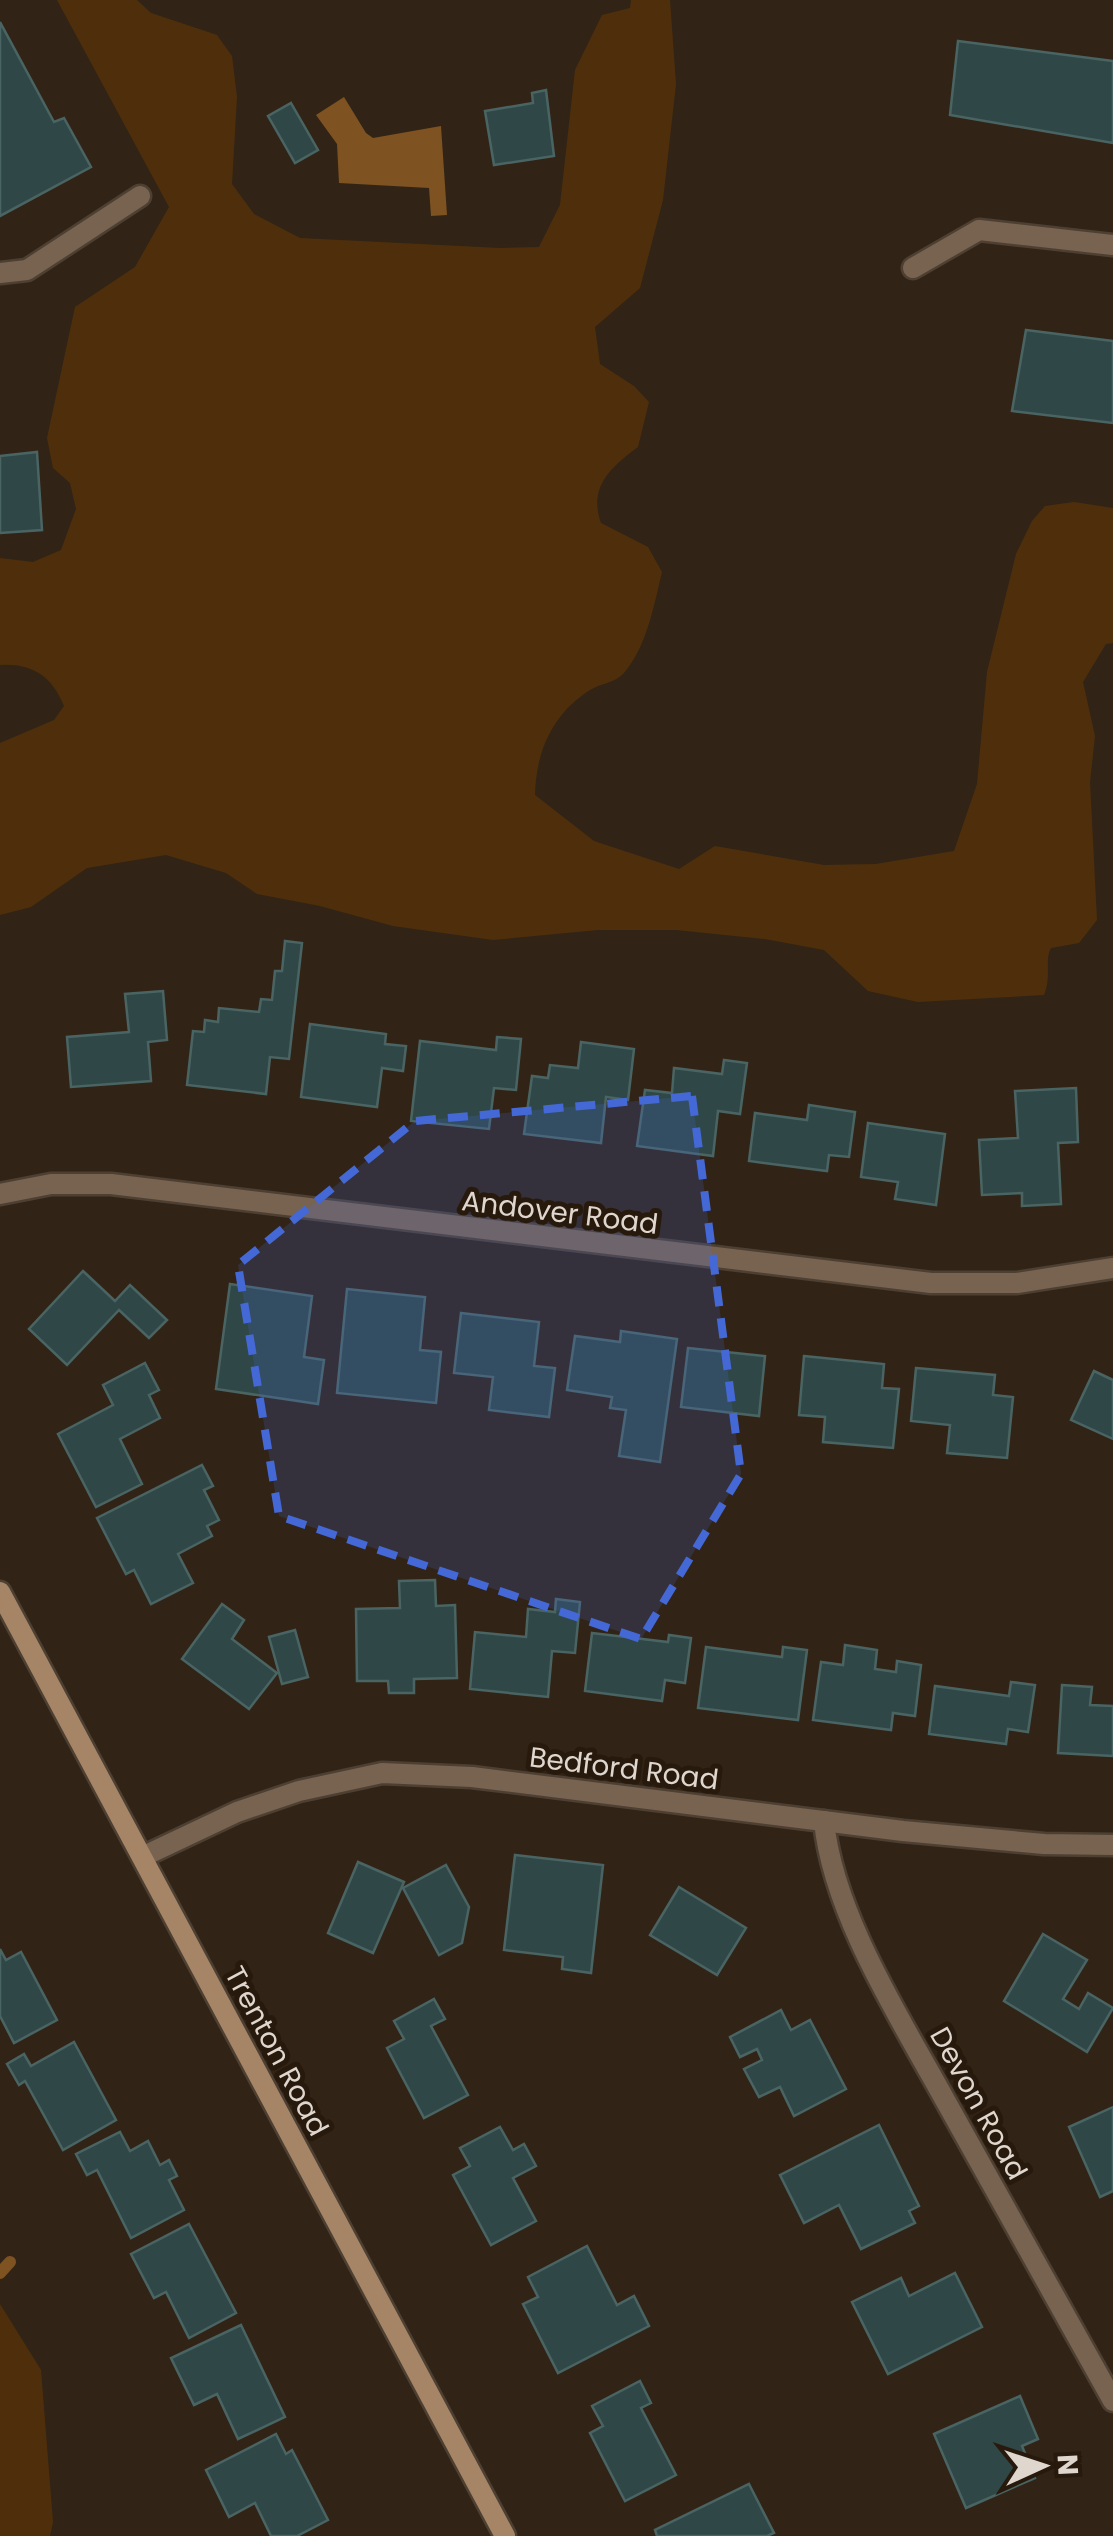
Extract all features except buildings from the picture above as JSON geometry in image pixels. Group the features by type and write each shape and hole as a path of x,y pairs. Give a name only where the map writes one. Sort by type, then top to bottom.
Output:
{"main road":[{"name":"Trenton Road","path":"0,1592 505,2536"}],"street":[{"path":"0,273 27,270 140,196"},
{"path":"913,268 979,230 1113,246"},
{"name":"Andover Road","path":"0,1194 51,1184 111,1184 931,1283 1016,1283 1113,1268"},
{"name":"Bedford Road","path":"142,1857 253,1807 299,1791 382,1774 472,1776 824,1821 1044,1844 1113,1845"},
{"name":"Devon Road","path":"824,1821 828,1856 840,1895 894,2007 1113,2401"}],"highlighted area":[{"path":"692,1096 741,1474 641,1639 279,1516 238,1265 415,1121"}],"shaded area":[{"path":"57,0 137,0 151,13 217,35 232,56 237,97 232,184 254,214 300,238 500,248 539,247 560,205 575,70 602,15 630,8 631,0 670,0 676,84 663,200 640,288 595,327 600,364 634,386 649,402 638,447 611,470 600,488 601,523 648,547 662,572 639,650 620,676 577,700 556,722 543,749 535,795 594,841 679,869 715,846 824,865 876,864 954,851 977,784 987,672 1016,554 1032,521 1045,506 1074,502 1113,508 1113,643 1106,644 1083,682 1095,736 1090,782 1097,920 1079,943 1051,948 1044,995 918,1002 868,991 824,950 765,939 676,930 598,930 493,940 393,926 257,894 226,873 166,855 87,868 31,907 0,915 0,743 54,720 64,706 40,674 22,666 0,665 0,558 33,562 61,550 76,509 70,483 53,468 47,438 75,307 135,267 169,207"},
{"path":"344,97 373,138 441,126 447,215 431,216 429,188 339,183 337,144 316,115"},
{"path":"0,2304 41,2370 53,2522 50,2536 0,2536"}],"waterway":[{"path":"0,2273 10,2262"}]}
